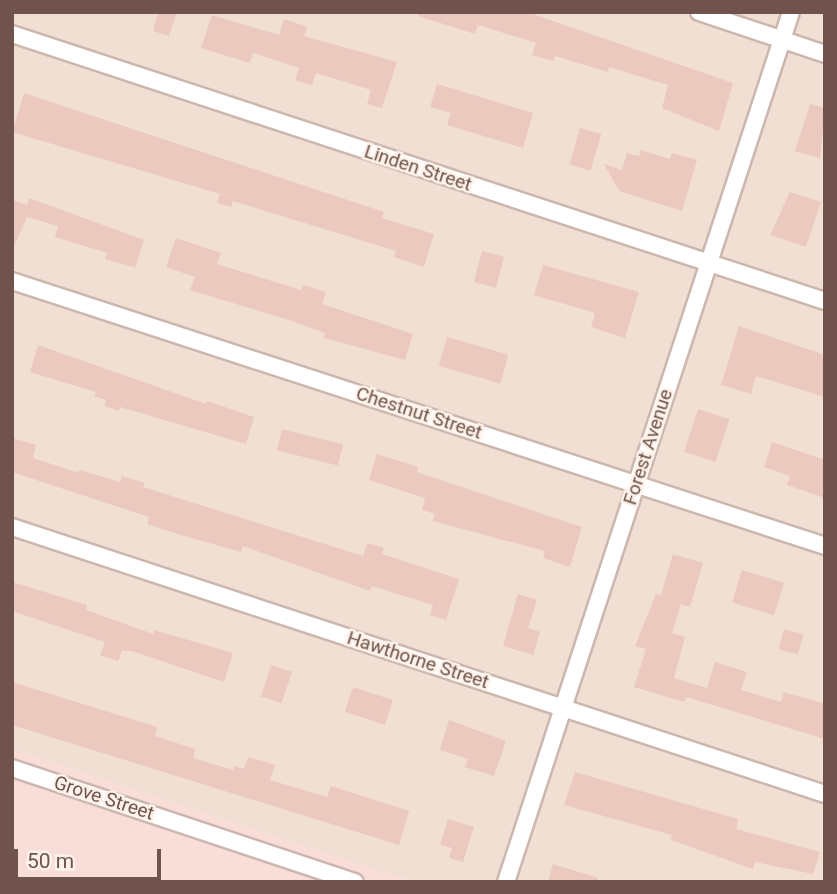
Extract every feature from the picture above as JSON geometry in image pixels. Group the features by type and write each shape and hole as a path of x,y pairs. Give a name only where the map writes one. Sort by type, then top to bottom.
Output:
{"street":[{"path":"699,12 825,54"},
{"name":"Forest Avenue","path":"506,882 791,12"},
{"name":"Linden Street","path":"12,34 825,301"},
{"name":"Chestnut Street","path":"12,281 825,546"},
{"name":"Hawthorne Street","path":"12,527 825,794"},
{"name":"Grove Street","path":"12,768 355,882"}],"shaded area":[{"path":"12,12 825,12 825,882 414,882 12,750"},
{"path":"12,750 414,882 12,882"}],"building":[{"path":"158,12 177,12 169,36 153,31"},
{"path":"419,12 527,12 733,83 719,131 662,108 668,85 609,67 608,72 555,56 553,61 532,55 536,43 478,25 475,34 418,16"},
{"path":"212,15 279,35 284,19 307,27 304,36 397,62 382,108 367,104 371,90 316,73 312,85 295,80 299,68 253,53 250,63 201,48"},
{"path":"437,84 533,113 523,148 447,125 451,113 430,107"},
{"path":"24,93 384,212 382,218 434,234 424,267 394,257 396,251 233,201 231,207 217,203 220,194 12,132"},
{"path":"810,104 825,108 820,158 795,151"},
{"path":"580,128 601,134 591,171 570,165"},
{"path":"641,150 670,159 672,153 697,160 682,211 619,191 604,164 622,170 627,153 639,156"},
{"path":"790,192 821,202 806,247 770,235"},
{"path":"29,198 144,240 135,268 105,259 107,253 55,237 58,226 27,217 12,251 12,200 27,205"},
{"path":"176,238 221,253 217,264 301,290 303,285 326,292 322,304 413,334 405,360 324,338 325,333 292,321 190,290 195,277 166,267"},
{"path":"482,251 504,257 496,288 474,282"},
{"path":"543,265 639,292 625,338 591,327 595,313 534,295"},
{"path":"739,326 825,355 825,397 756,376 751,394 721,385"},
{"path":"447,337 509,355 500,383 439,366"},
{"path":"38,345 206,404 207,401 254,417 246,444 120,407 119,411 104,406 106,400 94,396 96,392 30,372"},
{"path":"698,409 729,419 715,462 684,452"},
{"path":"282,429 343,444 338,466 277,450"},
{"path":"12,438 36,445 33,458 79,473 80,470 120,482 122,476 145,483 143,487 363,556 367,543 384,548 382,554 459,579 446,620 430,615 433,605 372,586 370,591 243,546 241,552 181,535 147,524 149,517 12,472"},
{"path":"772,442 825,460 825,498 787,485 790,476 764,467"},
{"path":"377,454 418,467 417,472 582,527 570,567 543,558 545,551 433,521 435,514 422,510 425,498 369,480"},
{"path":"673,554 703,563 690,607 681,604 672,633 685,637 674,678 707,688 715,662 747,672 741,690 781,702 784,692 825,704 825,739 686,697 684,702 634,687 646,649 635,646 656,594 661,595"},
{"path":"742,570 784,583 774,615 732,603"},
{"path":"12,582 87,605 86,610 153,634 154,630 233,653 224,682 132,651 122,651 118,661 100,655 105,642 12,611"},
{"path":"518,594 537,600 528,628 540,632 533,655 503,646"},
{"path":"784,629 803,634 798,654 779,649"},
{"path":"271,665 292,672 282,703 261,696"},
{"path":"12,682 157,727 155,736 195,749 193,758 233,770 234,766 244,769 248,757 275,765 270,780 327,797 331,786 409,811 399,845 12,725"},
{"path":"353,687 393,700 385,725 345,712"},
{"path":"449,720 506,741 494,776 465,767 468,759 440,750"},
{"path":"575,772 738,819 736,829 820,852 813,874 755,862 753,869 671,840 672,835 564,805"},
{"path":"448,819 474,827 463,862 449,858 452,848 440,845"},
{"path":"553,864 598,878 597,882 548,882"}]}
